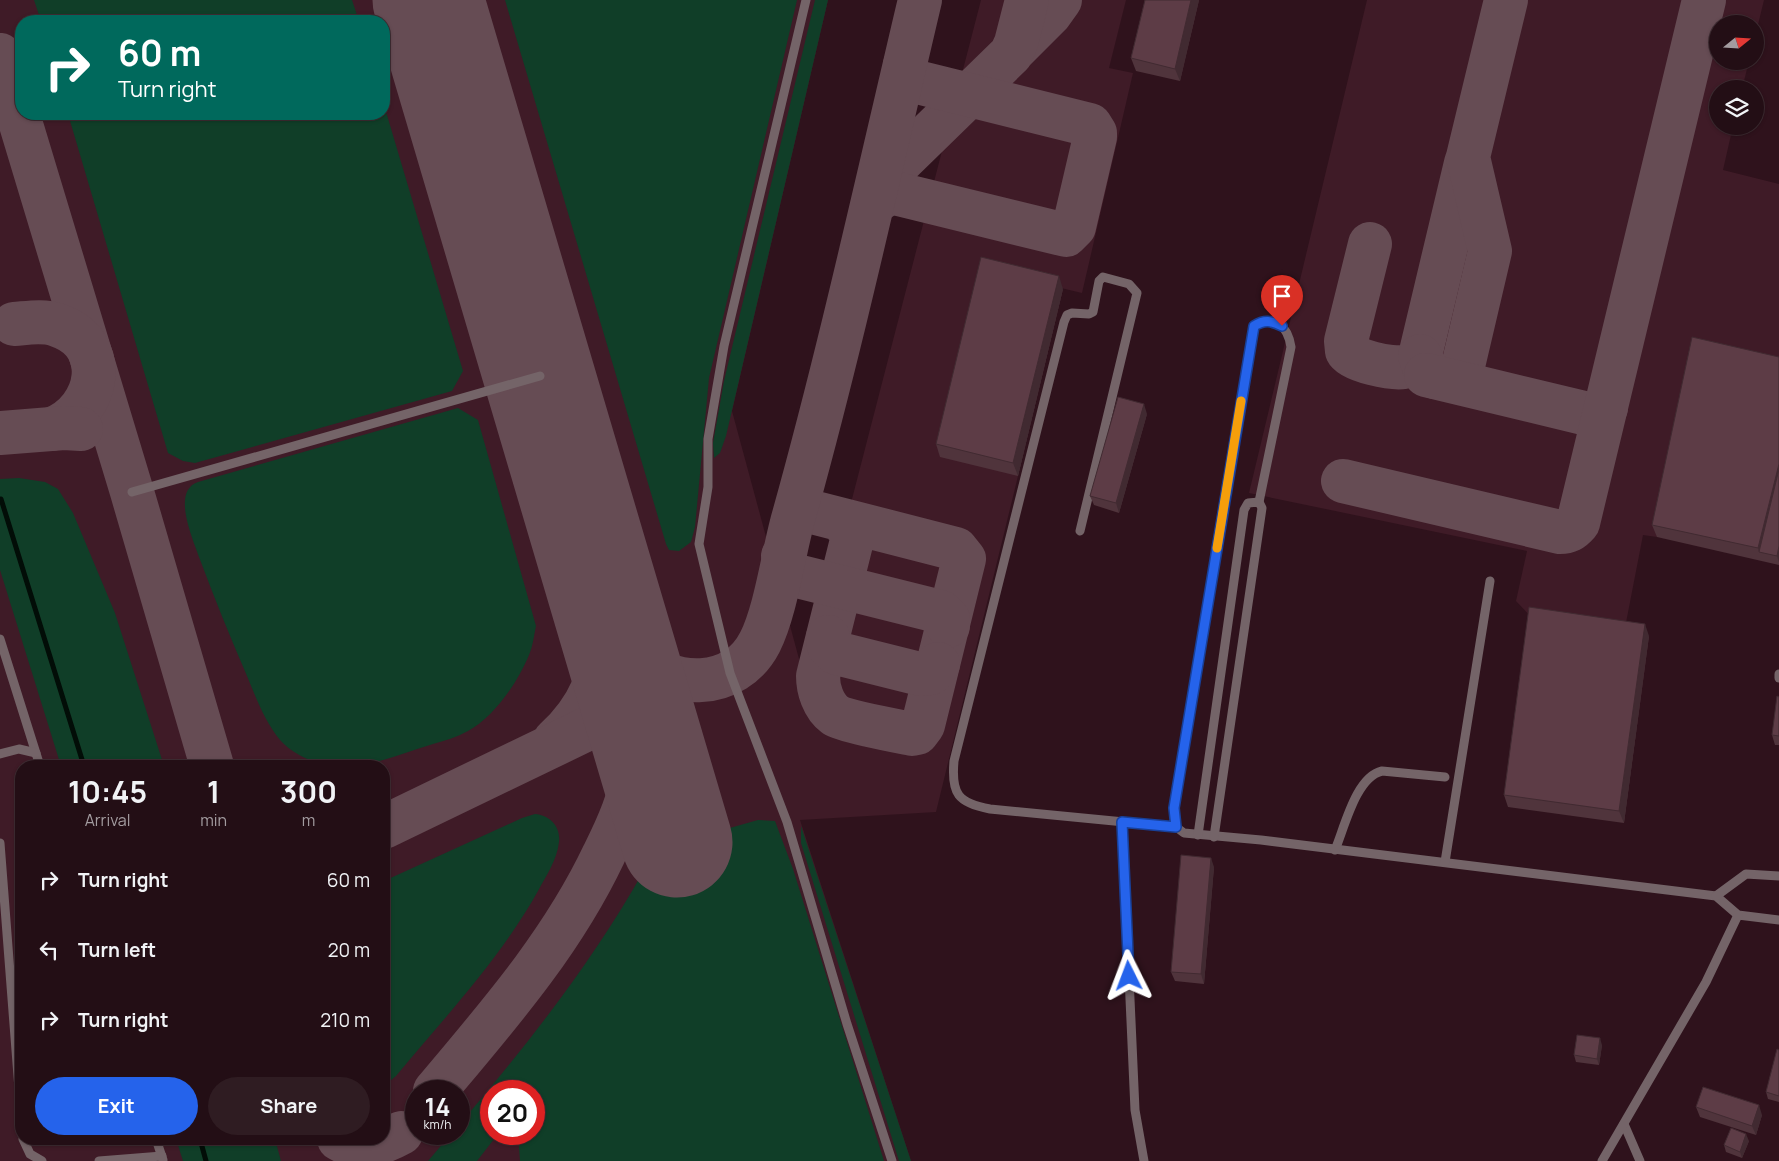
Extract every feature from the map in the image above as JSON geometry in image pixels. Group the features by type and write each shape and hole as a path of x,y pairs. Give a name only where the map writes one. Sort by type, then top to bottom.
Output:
{"lane":[{"path":"806,0 722,355 708,439 708,486 699,544 730,673 787,822 847,1024 892,1161"},
{"path":"1080,532 1138,293 1129,284 1103,277 1098,282 1093,312 1089,314 1072,313 1067,315 1064,322 954,761 952,777 957,795 969,805 990,809 1176,827 1184,834 1445,862 1716,896 1738,915 1779,920"},
{"path":"1176,827 1174,808 1254,326 1262,321 1270,321 1282,326 1289,335 1291,348 1258,502 1262,508 1214,837"},
{"path":"132,492 540,376"},
{"path":"1198,835 1244,510 1248,503 1258,502"},
{"path":"1445,862 1490,581"},
{"path":"0,639 38,760"},
{"path":"0,754 19,749 36,753"},
{"path":"1335,850 1361,787 1373,773 1382,771 1445,777"},
{"path":"1122,822 1135,1110 1144,1161"},
{"path":"0,842 15,1037"},
{"path":"1716,896 1746,874 1779,876"},
{"path":"1602,1161 1706,982 1738,915"},
{"path":"1624,1124 1640,1161"},
{"path":"26,1145 30,1154 42,1161"},
{"path":"99,1161 163,1158 158,1145"}],"shaded area":[{"path":"0,0 828,0 732,411 805,681 981,0 1126,0 1109,68 1133,73 1082,293 986,270 1018,476 936,812 800,820 911,1161 0,1161"},
{"path":"1367,0 1764,0 1760,15 1709,15 1709,70 1747,70 1744,80 1709,80 1709,135 1731,135 1723,170 1779,184 1779,368 1657,537 1643,535 1624,633 1534,620 1516,601 1527,551 1249,493"}],"green space":[{"path":"34,0 352,0 357,15 39,15"},
{"path":"505,0 797,0 709,378 695,527 691,542 679,551 669,550 666,544"},
{"path":"815,0 828,0 726,436 720,453 714,458 713,443 724,381"},
{"path":"70,120 388,120 463,371 452,391 195,463 183,461 168,453"},
{"path":"458,408 478,420 536,626 529,655 512,687 487,717 464,733 384,760 310,760 291,750 280,740 270,726 257,701 222,617 189,528 185,505 186,495 190,487 198,482"},
{"path":"19,478 45,482 58,489 73,513 115,613 162,760 59,760 0,570 0,479"},
{"path":"535,814 540,815 549,819 556,826 559,842 551,868 523,916 489,964 390,1081 390,878 522,818"},
{"path":"758,820 775,821 793,869 884,1161 520,1161 519,1145 545,1145 545,1080 496,1080 557,1003 623,906 643,872 638,854"},
{"path":"801,826 911,1161 899,1161 801,843"},
{"path":"480,1100 480,1145 489,1145 477,1161 428,1161 442,1145 470,1145 470,1112"},
{"path":"178,1145 277,1145 281,1161 183,1161"}],"building":[{"path":"1145,0 1191,0 1175,69 1131,58"},
{"path":"981,257 1059,276 1013,463 936,444"},
{"path":"1692,337 1779,357 1779,464 1758,548 1652,525"},
{"path":"1118,397 1144,404 1116,503 1090,496"},
{"path":"1779,469 1779,546 1777,556 1759,552"},
{"path":"1529,607 1645,624 1619,811 1504,795"},
{"path":"1777,696 1779,697 1779,736 1772,735"},
{"path":"1181,855 1211,858 1201,974 1171,972"},
{"path":"1577,1035 1600,1038 1597,1059 1574,1055"},
{"path":"1777,1049 1779,1050 1779,1096 1766,1092"},
{"path":"1703,1087 1759,1105 1752,1126 1696,1107"},
{"path":"1731,1128 1746,1134 1740,1152 1724,1145"}],"waterway":[{"path":"1,499 82,760"},
{"path":"202,1145 206,1161"}],"taxiway":[{"path":"605,599 621,634 634,653 649,665 665,674 683,679 701,680 719,677 735,670 749,658 760,642 775,599 789,533 859,260 920,0"},
{"path":"879,189 889,173 1011,54 1016,43 1027,0"},
{"path":"1015,49 1050,14 1060,0"},
{"path":"1420,356 1425,369 1435,377 1454,374 1461,370 1463,366 1490,251 1468,157 1506,0"},
{"path":"1343,481 1560,532 1570,530 1578,523 1704,0"},
{"path":"0,55 15,105"},
{"path":"875,202 890,192 1066,235 1074,227 1095,137 1095,133 1090,125 913,81 905,71 905,65"},
{"path":"20,120 132,492 210,760"},
{"path":"1370,244 1346,341 1347,351 1350,355 1373,364 1391,367 1407,366 1414,363 1420,356 1466,163"},
{"path":"14,324 41,322 57,325 75,334 86,346 93,361 94,377 90,392 81,407 69,420 52,429"},
{"path":"1426,375 1592,415 1602,413 1606,408"},
{"path":"0,433 64,428 81,429"},
{"path":"799,500 808,511 956,549 964,559 923,725 917,733 895,731 840,717 827,707 822,697 818,676 852,540 850,527 842,522"},
{"path":"783,556 787,570 793,575 941,612 948,619 948,626"},
{"path":"555,740 580,711 590,695 597,678 602,661 604,642 604,603"},
{"path":"828,637 829,646 836,653 920,674 931,673 938,664"},
{"path":"444,1080 505,1007 549,948 587,887 619,822 633,777 636,755 631,686"},
{"path":"390,824 589,728 659,699"},
{"path":"390,1138 401,1133"},
{"path":"355,1145 363,1145"},
{"path":"363,1145 370,1145"}],"runway":[{"path":"428,0 677,842"}],"slow traffic":[{"path":"1217,548 1241,401"}],"route":[{"path":"1129,976 1122,822 1176,827 1174,808 1254,326 1262,321 1270,321 1282,326"}]}
